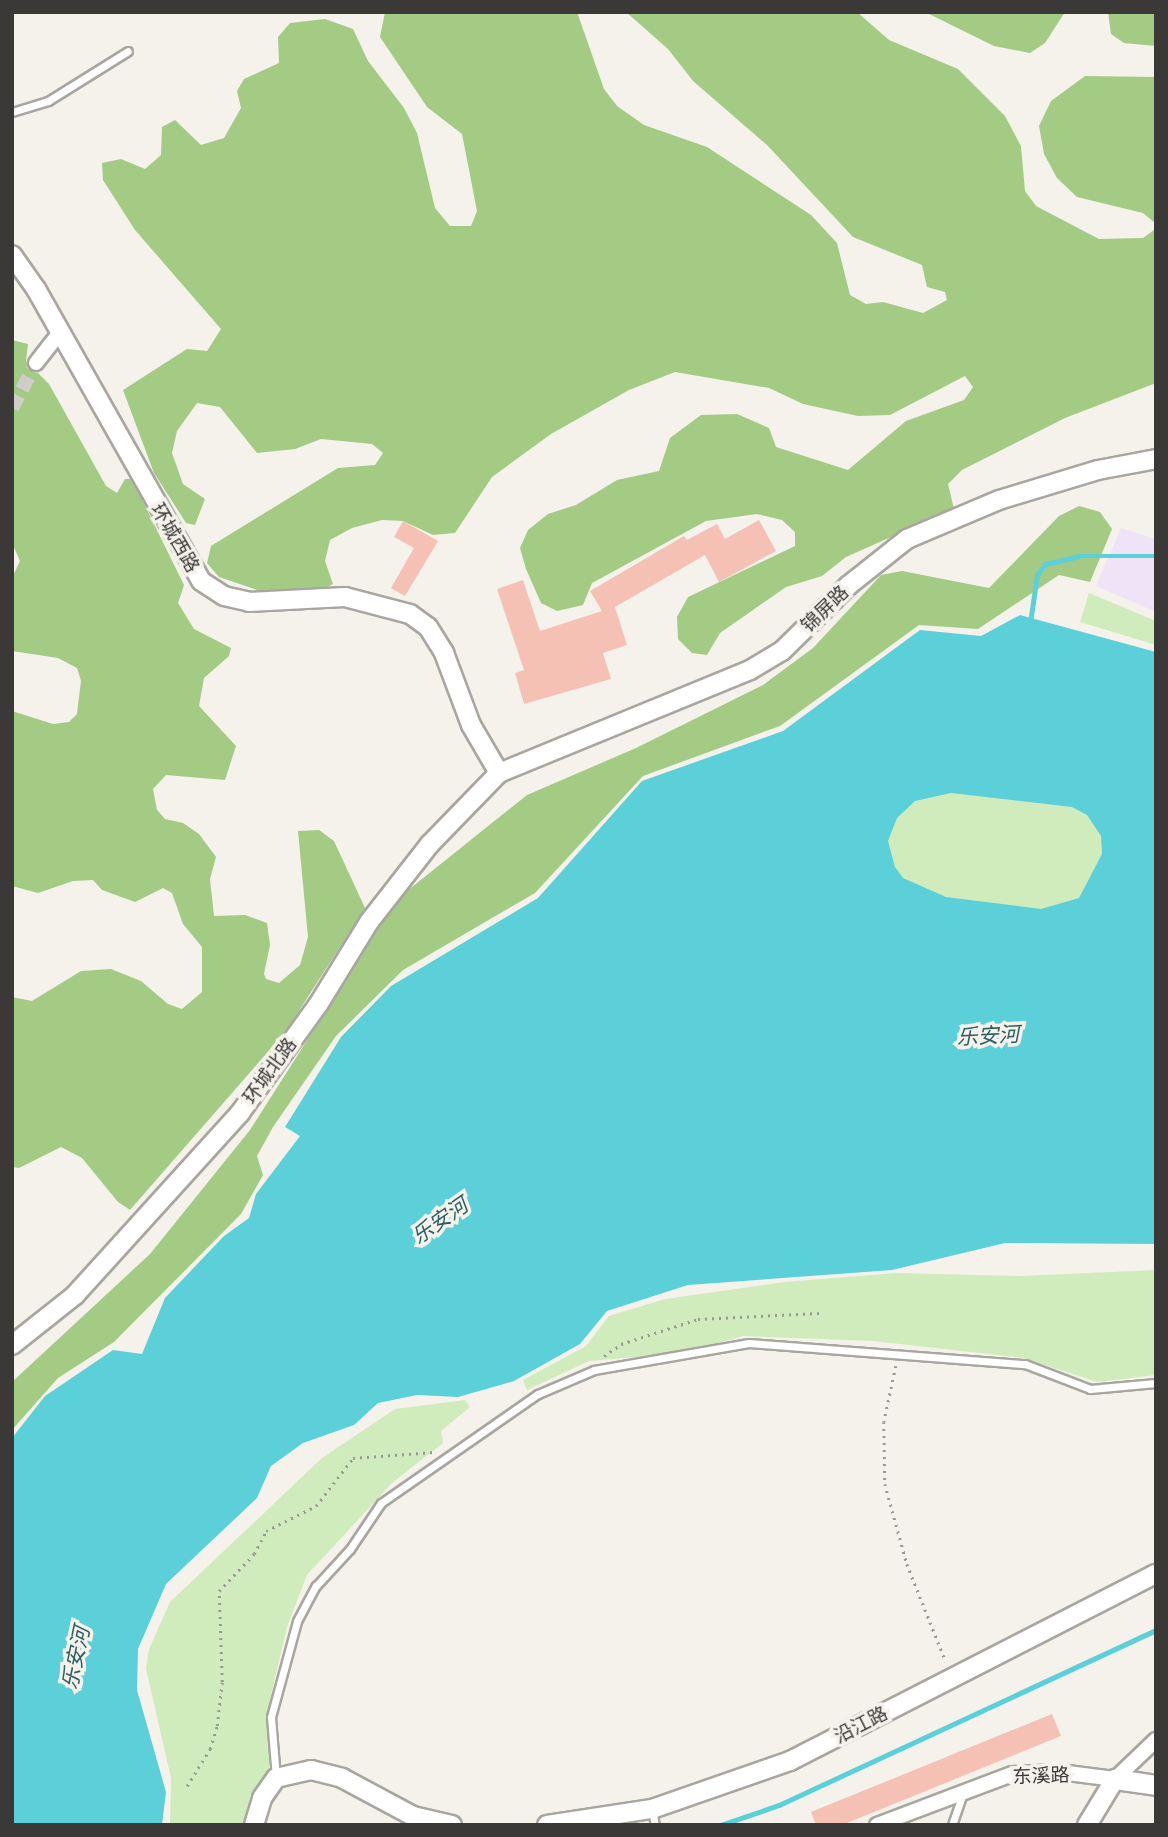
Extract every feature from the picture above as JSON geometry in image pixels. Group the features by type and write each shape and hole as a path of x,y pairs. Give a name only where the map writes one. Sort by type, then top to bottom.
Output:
{"main road":[{"path":"1115,1779 1156,1785"}],"street":[{"name":"环城西路","path":"12,255 201,581 224,596 249,602 345,597 410,614 428,627 444,653 471,725 499,773"},
{"path":"36,363 59,334"},
{"name":"锦屏路","path":"499,773 750,670 782,651 849,585 907,539 999,500 1098,470 1156,459"},
{"name":"环城北路","path":"12,1345 75,1295 240,1113 318,1005 369,922 429,844 499,773"},
{"name":"沿江路","path":"548,1825 654,1817 790,1761 1156,1574"},
{"path":"1087,1825 1115,1779 1156,1740"},
{"path":"254,1825 262,1798 276,1778 311,1770 342,1778 413,1816 452,1825"},
{"name":"东溪路","path":"877,1825 1012,1774 1060,1772 1115,1779"}],"lane":[{"path":"12,113 48,101 128,51"},
{"path":"276,1778 271,1717 297,1621 316,1586 350,1549 381,1503 538,1394 594,1370 750,1343 1025,1364 1090,1389 1156,1383"},
{"path":"951,1825 963,1793"}],"path":[{"path":"594,1370 621,1344 698,1319 820,1313"},
{"path":"901,1353 888,1387 884,1422 885,1484 907,1564 952,1678"},
{"path":"187,1786 210,1749 217,1726 222,1682 219,1591 254,1554 266,1531 316,1506 353,1458 405,1451 453,1453"}],"shaded area":[{"path":"1121,528 1156,539 1156,612 1096,586"}],"green space":[{"path":"385,12 577,12 604,89 617,106 644,125 707,147 811,215 837,243 850,295 866,304 883,302 923,313 947,300 945,292 927,287 922,265 853,237 767,145 693,81 668,49 626,12 857,12 889,40 958,69 1005,116 1021,146 1025,191 1036,206 1099,239 1143,238 1154,230 1155,223 1143,213 1077,197 1057,178 1044,154 1039,126 1051,101 1085,76 1156,77 1156,383 1065,418 962,470 948,484 954,509 846,557 822,576 786,587 720,633 707,655 692,653 678,639 677,617 688,597 795,546 795,532 782,520 757,514 706,521 592,583 583,605 557,611 541,603 526,569 520,548 528,530 548,514 576,505 617,480 659,471 670,438 701,415 737,414 769,428 776,447 848,470 906,421 964,400 973,387 965,376 890,415 858,416 803,404 769,388 675,372 629,390 551,434 492,477 455,533 433,535 403,521 382,520 352,528 330,540 325,561 333,584 314,594 266,593 219,577 207,563 211,546 338,468 375,465 383,453 372,444 321,439 295,449 257,453 220,407 197,403 177,431 172,453 183,484 205,499 195,525 186,523 154,473 123,390 187,349 207,351 221,329 135,230 103,180 102,163 121,159 145,169 161,155 162,127 175,120 201,145 224,138 241,108 237,91 244,79 279,63 278,37 290,23 325,19 353,29 368,61 404,108 417,133 435,208 450,226 471,226 477,211 462,134 427,107 380,37"},
{"path":"925,12 1065,12 1045,43 1030,53 994,46"},
{"path":"1108,12 1156,12 1156,46 1124,43 1111,34"},
{"path":"12,340 28,344 26,361 49,384 106,486 117,493 125,479 132,479 184,585 178,603 194,629 231,648 229,656 204,678 199,706 236,746 225,780 166,775 153,789 157,810 165,819 183,823 199,834 216,857 210,879 214,916 245,915 267,923 270,945 264,974 266,979 279,983 300,965 308,937 298,831 319,830 334,841 365,908 286,1031 130,1210 118,1202 82,1158 61,1147 19,1168 12,1167 12,997 32,1001 81,971 111,969 141,981 168,1004 182,1009 202,992 202,947 183,924 172,893 163,888 135,902 102,890 93,880 73,881 38,893 12,886 12,711 53,724 69,722 77,714 81,681 77,668 58,658 12,651 12,578 20,561 12,543"},
{"path":"1079,506 1100,512 1112,529 1090,582 1059,575 978,629 919,625 780,726 643,776 535,893 403,970 336,1036 273,1127 257,1156 263,1175 241,1214 114,1342 58,1378 12,1430 12,1382 150,1254 250,1130 397,899 527,795 636,748 763,685 813,648 881,575 902,571 989,588 1059,516"},
{"path":"1089,593 1156,621 1156,645 1080,622"},
{"path":"1156,662 1096,920 910,898 805,731"},
{"path":"1156,1270 1156,1375 1097,1382 1024,1358 873,1341 743,1336 682,1353 589,1361 527,1390 523,1380 586,1346 609,1316 665,1299 785,1282 897,1273 1021,1276"},
{"path":"465,1400 470,1407 441,1431 443,1443 392,1483 307,1575 287,1627 269,1704 269,1770 250,1796 246,1825 170,1825 171,1778 146,1669 149,1649 170,1602 322,1458 395,1409"}],"water":[{"name":"乐安河","path":"1020,615 1156,652 1156,1244 1005,1243 892,1270 688,1285 607,1311 580,1344 514,1381 458,1397 417,1395 378,1403 354,1425 303,1443 271,1466 257,1498 166,1584 138,1649 137,1690 166,1792 162,1825 12,1825 12,1438 45,1396 113,1350 142,1354 165,1298 224,1236 249,1218 256,1194 300,1136 285,1127 341,1037 391,986 538,898 642,781 783,731 920,630 981,636","holes":["951,793 1072,807 1087,815 1101,836 1102,854 1079,898 1041,909 946,897 903,878 895,867 888,841 897,818 915,801"]}],"building":[{"path":"759,520 776,551 719,582 705,555 615,607 627,645 603,653 611,679 524,704 515,673 524,670 497,589 523,580 540,631 602,611 590,591 684,536 687,540 717,524 725,539"},
{"path":"403,521 438,541 405,596 391,588 414,548 394,537"},
{"path":"1052,1714 1061,1736 842,1825 816,1825 811,1812"}],"waterway":[{"path":"1030,623 1037,575 1045,564 1079,556 1156,556"},
{"path":"721,1825 779,1805 1156,1630"}],"tunnel":[{"path":"12,408 36,363"}]}
